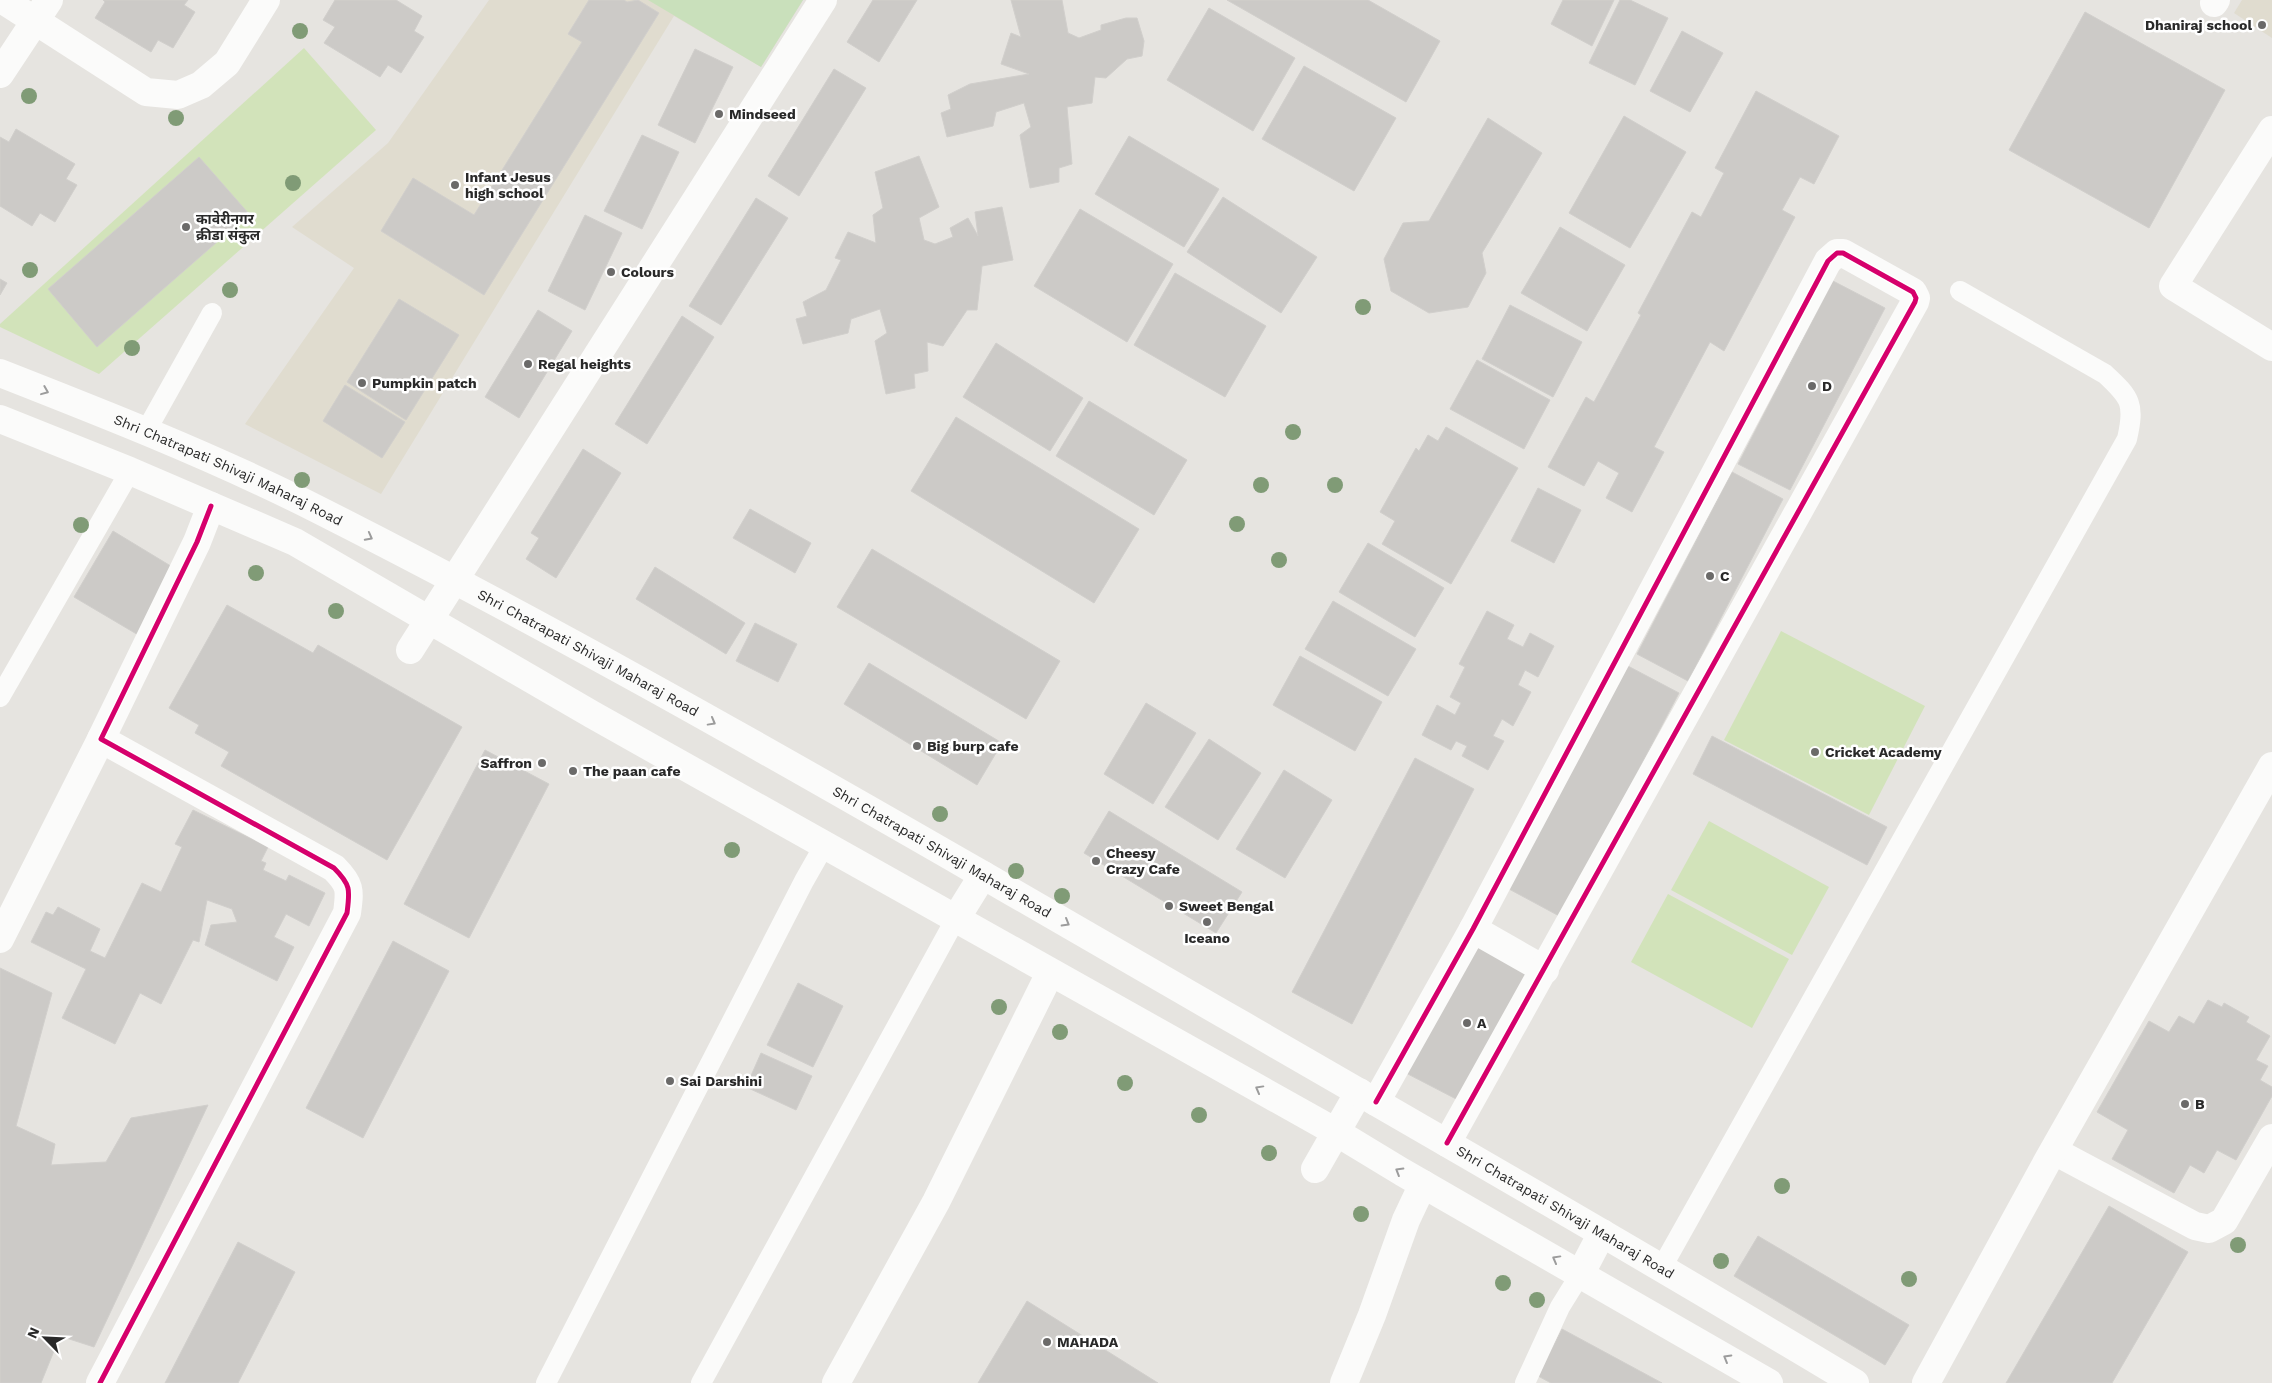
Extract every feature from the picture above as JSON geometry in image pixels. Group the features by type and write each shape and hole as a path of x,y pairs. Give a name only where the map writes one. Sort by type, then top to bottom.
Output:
{"street":[{"path":"3,0 42,11 146,92 178,95 202,85 227,63 266,0"},
{"path":"410,650 823,0"},
{"path":"0,74 42,11"},
{"path":"2272,130 2173,286 2272,346"},
{"path":"1315,1169 1336,1132 1368,1097 1473,929 1828,261 1837,253 1843,253 1913,292 1916,298 1915,302 1545,970 1447,1143"},
{"name":"Shri Chatrapati Shivaji Maharaj Road","path":"0,373 146,431 300,501 568,642 888,820 1662,1267 1855,1383"},
{"path":"0,419 130,471 295,542 428,622 825,844 955,920 1336,1132 1769,1383"},
{"path":"0,939 101,739 197,542 211,506"},
{"path":"100,1383 347,913 350,896 346,880 334,868 101,739"},
{"path":"1926,1383 2054,1151 2272,766"},
{"path":"955,920 983,875"},
{"path":"1473,929 1545,970"},
{"path":"836,1383 936,1202 1050,973"},
{"path":"2054,1151 2195,1226 2209,1229 2224,1221 2272,1138"},
{"path":"1344,1383 1372,1315 1406,1220 1424,1184"},
{"path":"1581,1273 1602,1233"}],"lane":[{"path":"1662,1267 2127,440 2132,414 2124,392 2105,374 1960,291"},
{"path":"146,431 212,313"},
{"path":"0,697 130,471"},
{"path":"546,1383 781,925 825,844"},
{"path":"701,1383 955,920"},
{"path":"1524,1383 1560,1307 1581,1273"}],"shaded area":[{"name":"Infant Jesus high school","path":"489,0 803,0 761,67 674,16 381,494 245,424 354,268 292,227 388,143"},
{"name":"Dhaniraj school","path":"2242,0 2272,0 2272,38 2234,13"}],"green space":[{"path":"648,0 803,0 761,67"},
{"name":"कावेरीनगर क्रीडा संकुल","path":"304,48 376,130 99,374 0,327 0,324"},
{"path":"1781,631 1925,706 1869,815 1724,740"},
{"path":"1709,821 1829,887 1792,955 1671,890"},
{"path":"1668,894 1789,959 1752,1028 1631,962"}],"building":[{"path":"103,0 188,0 184,5 195,12 173,48 158,40 151,52 95,18 105,2"},
{"path":"335,0 396,0 422,16 414,31 424,37 401,73 388,65 380,77 324,43 335,27 323,20"},
{"path":"589,0 624,0 627,2 638,0 659,13 484,295 381,231 413,178 474,215 582,42 568,34"},
{"path":"873,0 917,0 879,62 847,42"},
{"path":"1011,0 1062,0 1068,33 1079,38 1101,30 1101,25 1126,18 1137,18 1144,41 1142,56 1127,59 1106,78 1095,77 1092,103 1067,107 1072,164 1059,168 1059,182 1030,188 1020,135 1031,127 1024,103 996,112 993,126 947,137 941,113 951,109 948,95 970,84 1029,74 1001,64 1011,33 1021,37"},
{"path":"1227,0 1368,0 1440,41 1406,102"},
{"path":"1563,0 1614,0 1592,46 1551,24"},
{"path":"1620,0 1630,0 1668,18 1635,85 1589,63"},
{"path":"1209,8 1295,58 1253,131 1167,80"},
{"path":"2085,12 2225,90 2149,228 2009,150"},
{"path":"1682,31 1723,53 1690,112 1650,91"},
{"path":"695,49 733,67 695,143 658,125"},
{"path":"1304,66 1396,118 1354,191 1262,139"},
{"path":"834,69 866,88 799,196 768,176"},
{"path":"1756,91 1839,136 1814,184 1800,177 1782,210 1795,217 1724,351 1710,342 1654,447 1664,452 1632,512 1606,498 1619,473 1598,461 1584,486 1548,467 1586,397 1594,402 1641,315 1638,313 1692,212 1701,217 1724,173 1715,168"},
{"path":"1624,116 1686,152 1630,248 1569,213"},
{"path":"1488,118 1542,153 1482,253 1486,273 1468,307 1429,313 1391,291 1384,259 1403,223 1429,221"},
{"path":"16,129 75,164 66,179 77,185 55,222 40,213 32,226 0,206 0,137 9,142"},
{"path":"642,135 679,152 642,229 604,211"},
{"path":"1129,136 1219,189 1184,247 1095,194"},
{"path":"919,156 939,207 919,218 924,240 935,244 953,237 950,228 968,218 978,236 975,212 1002,207 1013,260 982,266 977,310 967,310 943,346 927,342 928,371 914,374 915,388 886,394 875,341 887,333 880,309 851,319 848,333 803,344 796,319 807,316 803,302 826,290 841,260 835,258 848,232 876,243 873,215 883,208 875,172"},
{"path":"199,157 249,214 97,347 48,289"},
{"path":"1223,197 1317,257 1281,313 1187,252"},
{"path":"756,198 788,218 721,325 689,306"},
{"path":"1080,209 1173,264 1127,342 1034,286"},
{"path":"585,215 622,233 585,310 548,291"},
{"path":"1560,227 1625,265 1587,331 1521,293"},
{"path":"1175,273 1266,326 1225,397 1134,345"},
{"path":"0,279 7,283 0,295"},
{"name":"D","path":"1833,281 1885,308 1790,490 1738,464"},
{"path":"399,299 459,335 406,420 347,382"},
{"path":"1510,305 1582,342 1553,397 1482,359"},
{"name":"Regal heights","path":"538,310 572,331 519,418 485,397"},
{"path":"682,316 714,337 647,444 615,424"},
{"path":"996,343 1083,398 1050,451 963,397"},
{"path":"1477,360 1550,400 1524,449 1450,409"},
{"path":"345,385 405,422 382,458 323,421"},
{"path":"1089,401 1187,460 1154,515 1056,456"},
{"path":"956,417 1139,529 1094,603 911,491"},
{"path":"1446,427 1518,468 1451,584 1382,544 1395,521 1380,512 1416,448 1419,451 1428,435 1438,441"},
{"path":"583,449 621,473 556,578 526,559 539,538 531,533"},
{"name":"C","path":"1732,472 1783,499 1688,681 1637,654"},
{"path":"1538,488 1581,510 1554,563 1511,541"},
{"path":"750,509 811,543 795,573 733,538"},
{"path":"113,531 179,571 140,636 74,597"},
{"path":"1368,543 1444,588 1415,637 1339,592"},
{"path":"872,549 1060,661 1026,719 837,607"},
{"path":"655,567 745,623 726,654 636,599"},
{"path":"1333,601 1416,649 1388,696 1305,649"},
{"path":"227,605 313,653 318,645 462,727 387,860 221,766 229,752 195,733 199,725 169,708"},
{"path":"1487,611 1514,625 1507,639 1523,647 1530,633 1554,646 1538,677 1525,670 1518,685 1531,692 1513,726 1502,719 1493,736 1504,741 1488,770 1462,756 1467,746 1456,741 1451,750 1422,735 1437,705 1455,715 1461,703 1450,697 1465,667 1459,664"},
{"path":"755,623 797,644 778,682 736,661"},
{"path":"1300,656 1382,702 1355,751 1273,705"},
{"path":"869,663 1002,743 977,785 844,704"},
{"path":"1626,665 1679,693 1561,917 1509,889"},
{"path":"1146,703 1196,733 1153,804 1104,774"},
{"path":"1712,736 1887,827 1867,865 1693,774"},
{"path":"1209,739 1261,773 1218,840 1165,807"},
{"path":"485,750 549,784 469,938 404,904"},
{"path":"1415,758 1474,789 1352,1024 1292,992"},
{"path":"1284,770 1332,800 1285,878 1236,849"},
{"path":"193,810 268,847 261,861 266,863 263,870 286,881 289,875 325,893 309,926 286,914 274,937 294,947 277,981 205,945 211,925 237,922 232,909 207,900 199,942 193,940 161,1004 140,993 115,1044 62,1018 86,969 31,942 46,912 53,915 58,907 100,929 90,951 105,958 142,883 161,892 182,847 175,844"},
{"path":"1109,811 1242,892 1216,933 1084,853"},
{"path":"393,941 449,971 363,1138 306,1108"},
{"name":"A","path":"1475,944 1528,972 1460,1101 1406,1073"},
{"path":"0,968 52,993 16,1126 55,1144 51,1165 106,1162 131,1118 208,1105 94,1347 60,1336 41,1383 0,1383"},
{"path":"798,983 843,1006 813,1067 767,1045"},
{"name":"B","path":"2208,1000 2222,1007 2224,1003 2249,1017 2246,1022 2270,1036 2256,1060 2268,1066 2260,1080 2272,1087 2272,1096 2236,1160 2217,1150 2204,1173 2190,1165 2174,1193 2112,1159 2128,1130 2097,1112 2149,1021 2169,1032 2179,1016 2194,1024"},
{"path":"761,1053 812,1076 796,1110 746,1087"},
{"path":"2109,1206 2188,1252 2112,1383 2006,1383"},
{"path":"1758,1236 1909,1325 1885,1365 1734,1276"},
{"path":"238,1242 295,1272 238,1383 165,1383"},
{"name":"MAHADA","path":"1027,1301 1158,1383 978,1383"},
{"path":"1562,1329 1662,1383 1551,1383 1538,1376"}],"cycle path":[{"path":"1376,1102 1473,929 1828,261 1837,253 1843,253 1913,292 1916,298 1915,302 1447,1143"},
{"path":"100,1383 347,913 348,888 344,879 334,868 101,739 197,542 211,506"}],"place":[{"name":"Dhaniraj school","path":"2262,25"},
{"name":"Mindseed","path":"719,114"},
{"name":"Infant Jesus high school","path":"455,185"},
{"name":"कावेरीनगर क्रीडा संकुल","path":"186,227"},
{"name":"Colours","path":"611,272"},
{"name":"Regal heights","path":"528,364"},
{"name":"Pumpkin patch","path":"362,383"},
{"name":"D","path":"1812,386"},
{"name":"C","path":"1710,576"},
{"name":"Big burp cafe","path":"917,746"},
{"name":"Cricket Academy","path":"1815,752"},
{"name":"Saffron","path":"542,763"},
{"name":"The paan cafe","path":"573,771"},
{"name":"Cheesy Crazy Cafe","path":"1096,861"},
{"name":"Sweet Bengal","path":"1169,906"},
{"name":"Iceano","path":"1207,922"},
{"name":"A","path":"1467,1023"},
{"name":"Sai Darshini","path":"670,1081"},
{"name":"B","path":"2185,1104"},
{"name":"MAHADA","path":"1047,1342"}]}
